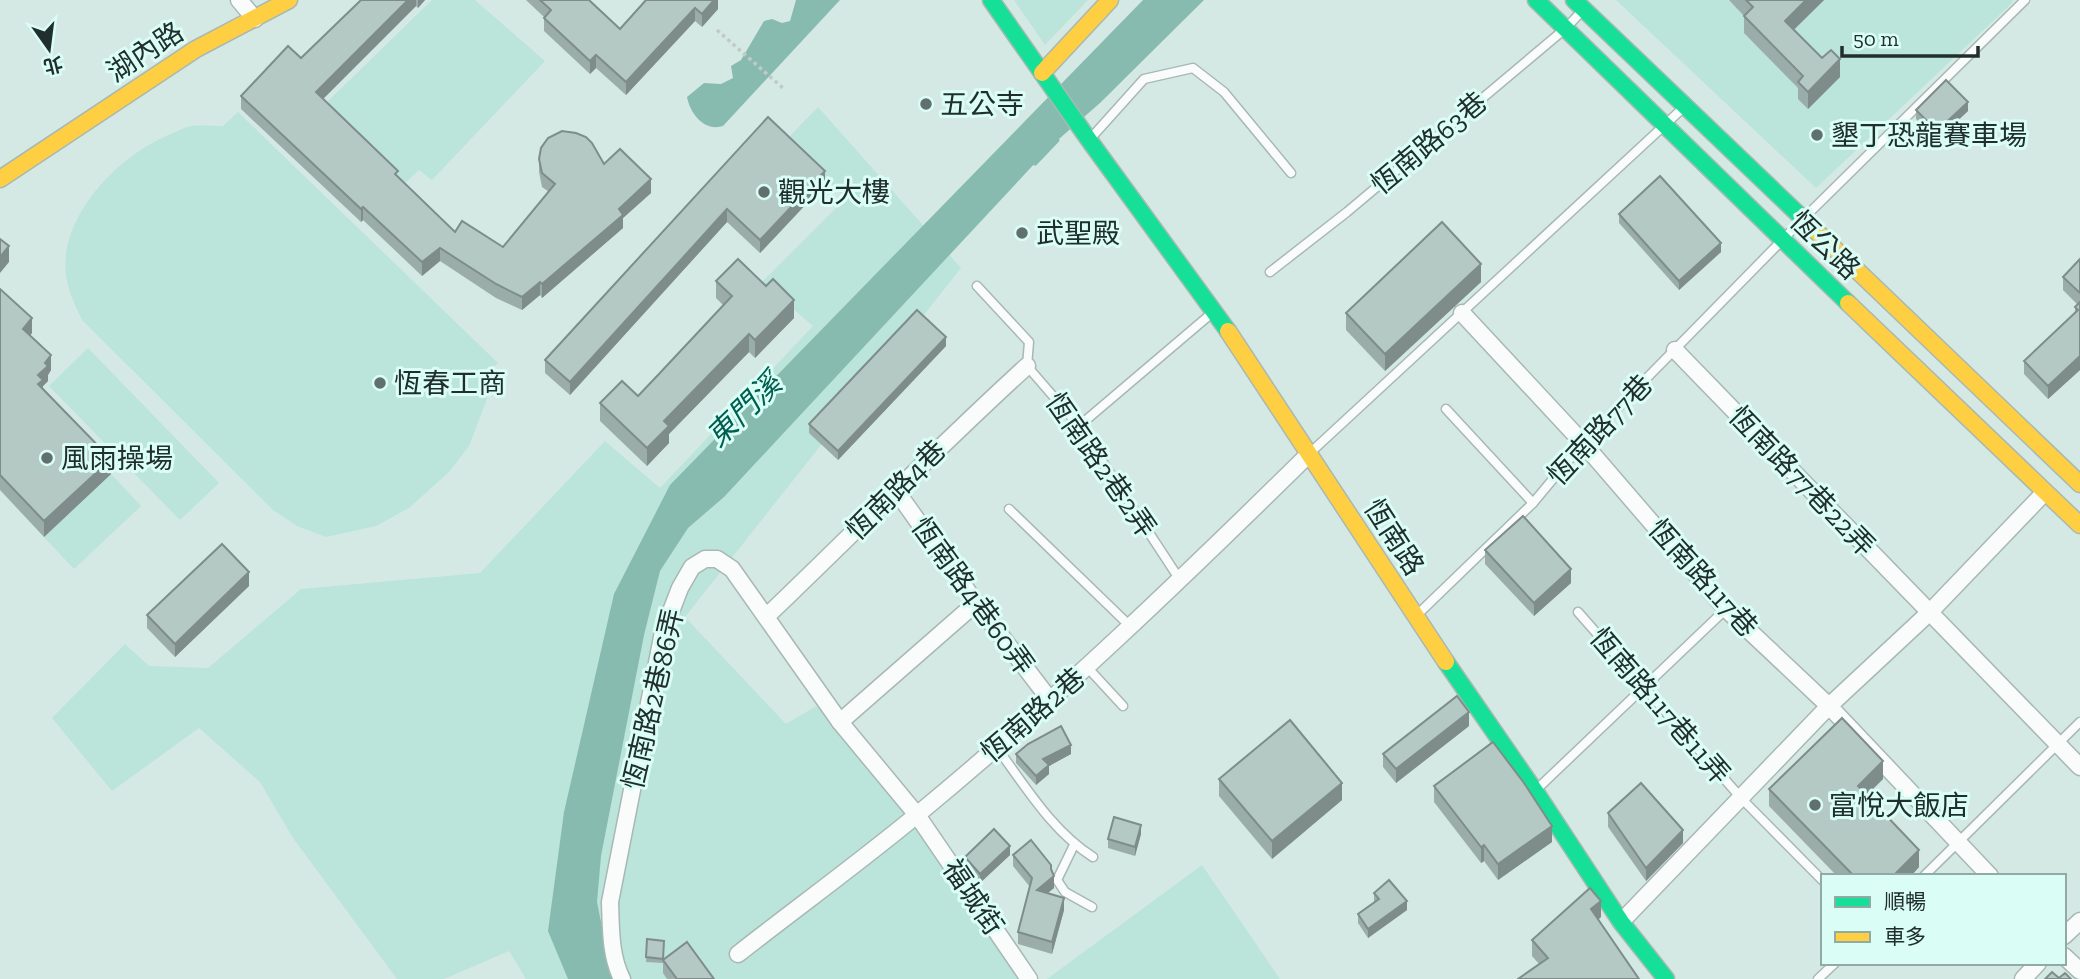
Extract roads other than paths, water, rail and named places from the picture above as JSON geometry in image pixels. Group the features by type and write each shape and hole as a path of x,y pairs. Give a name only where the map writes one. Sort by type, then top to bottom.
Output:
{"street":[{"path":"239,0 255,19"},
{"name":"湖內路","path":"0,179 196,49 289,0"},
{"path":"991,0 1042,73 1110,0"},
{"name":"恆公路","path":"1536,0 1783,241 2049,489 2080,525"},
{"name":"恆公路","path":"1579,4 2064,475 2080,484"},
{"name":"恆南路","path":"1042,73 1215,311 1414,617 1535,791 1621,922 1666,979"},
{"name":"恆南路117巷","path":"1461,313 1583,443 1726,609 1829,706 1988,874"},
{"name":"恆南路77巷22弄","path":"1675,350 2080,767"},
{"name":"恆南路4巷","path":"767,616 897,492 961,426 1027,366"},
{"name":"恆南路2巷","path":"738,954 917,816 996,748 1180,580 1309,454"},
{"path":"1621,922 1829,706 1930,612 2049,489"},
{"name":"恆南路4巷60弄","path":"897,492 1049,700"},
{"name":"恆南路2巷86弄","path":"622,979 611,938 610,902 663,632 680,588 692,567 705,559 717,559 732,569 839,722 917,816"},
{"path":"839,722 976,603"},
{"name":"福城街","path":"917,816 1029,979"},
{"path":"2066,934 2080,921"},
{"path":"2066,958 2080,971"},
{"path":"2023,979 2036,965"}],"lane":[{"name":"恆南路77巷","path":"1414,617 1533,503 1583,443 1802,220 2025,0"},
{"name":"恆南路63巷","path":"1270,272 1347,212 1566,28 1579,4"},
{"path":"1089,140 1144,79 1193,68 1224,92 1291,173"},
{"path":"1309,454 1684,107"},
{"name":"恆南路2巷2弄","path":"977,286 1029,342 1027,366 1079,426 1180,580"},
{"path":"1079,426 1215,311"},
{"path":"1447,409 1533,503"},
{"path":"1009,509 1131,626"},
{"path":"1535,791 1726,609"},
{"name":"恆南路117巷11弄","path":"1578,612 1742,799 1821,879"},
{"path":"1087,667 1123,706"},
{"path":"1926,874 2080,722"},
{"path":"996,748 1058,830 1074,845 1093,857"},
{"path":"1074,845 1057,880 1065,891 1091,907"},
{"path":"1818,979 1833,965"}],"water":[{"path":"796,0 840,0 723,126 704,124 691,109 687,97 704,83 721,84 733,78 731,66 741,60 764,21 790,21"},
{"path":"1143,0 1204,0 1100,103 1051,146 724,497 688,528 660,571 644,635 601,856 597,902 606,947 618,979 568,979 548,931 564,812 614,594 670,485"}],"waterway":[{"name":"東門溪","path":"1035,163 1057,140"}],"place":[{"name":"五公寺","path":"926,104"},
{"name":"墾丁恐龍賽車場","path":"1817,135"},
{"name":"觀光大樓","path":"764,192"},
{"name":"武聖殿","path":"1022,233"},
{"name":"恆春工商","path":"380,383"},
{"name":"風雨操場","path":"47,458"},
{"name":"富悅大飯店","path":"1815,805"}]}
